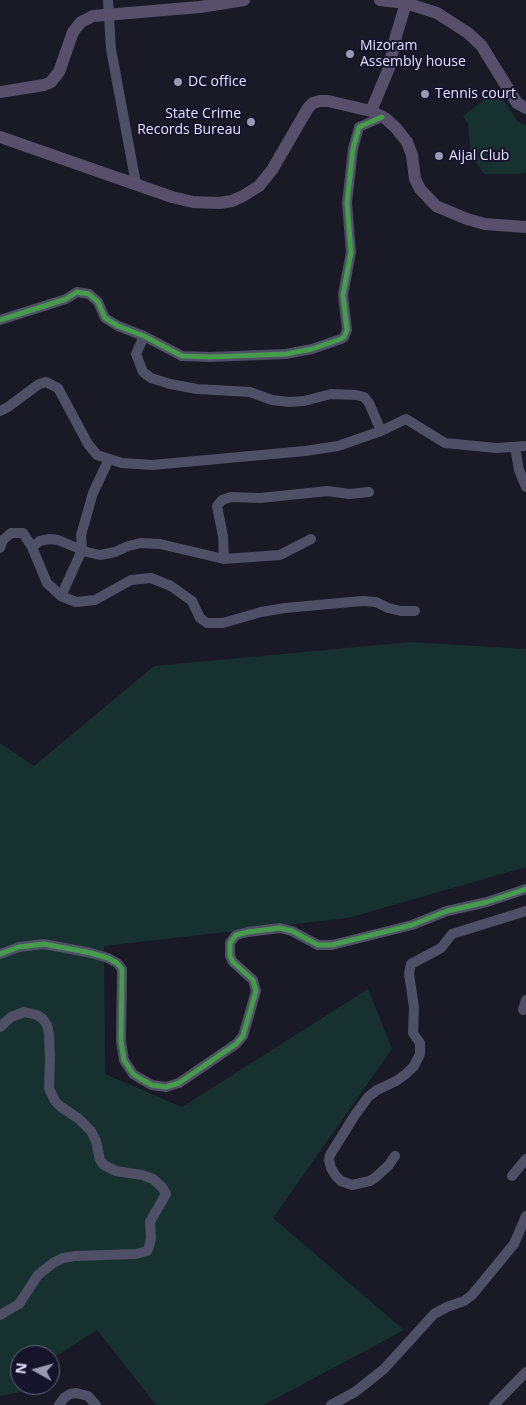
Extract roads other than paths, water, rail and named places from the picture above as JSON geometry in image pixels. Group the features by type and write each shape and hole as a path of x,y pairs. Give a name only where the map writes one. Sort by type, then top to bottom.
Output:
{"main road":[{"path":"0,92 44,85 50,82 58,72 76,26 86,18 204,3 244,0"},
{"path":"380,0 406,3 437,13 468,33 480,45 517,103 526,108"},
{"path":"377,114 406,3"},
{"path":"0,138 172,197 193,202 218,203 232,201 253,191 266,179 308,108 320,100 328,101 377,114 396,128 407,142 420,189 436,206 467,219 485,224 526,226"}],"street":[{"path":"108,0 111,49 136,184"},
{"path":"0,320 66,299 77,292 89,294 98,302 105,318 111,322 144,336 182,356 210,357 292,353 312,349 344,337 347,330 343,295 352,246 347,203 353,149 359,127 377,114"},
{"path":"144,336 136,354 143,372 151,378 197,389 250,392 272,400 289,402 304,401 332,394 356,395 369,402 381,431"},
{"path":"0,411 39,384 46,382 58,388 88,444 97,455 122,463 152,465 305,451 338,446 381,431 406,419 445,442 496,448 526,446"},
{"path":"515,446 519,470 526,487"},
{"path":"61,596 82,550 81,535 93,493 109,459"},
{"path":"224,559 223,536 218,506 222,500 231,497 260,498 328,491 349,494 368,492"},
{"path":"0,548 3,540 11,533 23,533 32,547 47,583 61,596 76,602 95,600 131,580 151,578 171,586 192,602 200,618 207,623 223,622 285,608 362,601 376,602 400,611 415,611"},
{"path":"32,547 40,541 49,538 100,555 142,543 160,544 224,559 280,555 311,539"},
{"path":"0,954 19,947 44,944 91,953 117,963 122,969 121,1041 124,1060 133,1074 152,1085 166,1087 172,1086 187,1077 236,1044 243,1036 256,991 253,980 233,962 230,956 230,943 236,935 280,928 292,931 318,945 332,945 412,925 447,911 487,902 526,889"},
{"path":"395,1156 389,1165 376,1177 370,1181 357,1184 349,1184 338,1179 331,1168 329,1160 330,1155 354,1115 368,1097 406,1074 414,1066 418,1057 420,1044 413,1033 414,1007 409,974 411,964 442,948 452,934 526,911"},
{"path":"0,1027 11,1017 24,1012 37,1015 43,1019 50,1034 49,1088 55,1101 80,1119 91,1131 96,1141 100,1160 104,1165 116,1171 142,1175 153,1179 162,1187 166,1194 150,1222 151,1238 146,1251 136,1254 63,1258 44,1269 32,1282 19,1304 0,1315"},
{"path":"512,1176 526,1159"},
{"path":"331,1405 355,1392 384,1369 434,1314 464,1301 472,1295 514,1244 526,1216"},
{"path":"494,1405 526,1372"},
{"path":"58,1405 70,1394 76,1393 88,1396 96,1405"}],"place":[{"name":"Mizoram Assembly house","path":"350,54"},
{"name":"DC office","path":"178,82"},
{"name":"Tennis court","path":"425,94"},
{"name":"State Crime Records Bureau","path":"251,122"},
{"name":"Aijal Club","path":"439,156"}]}
